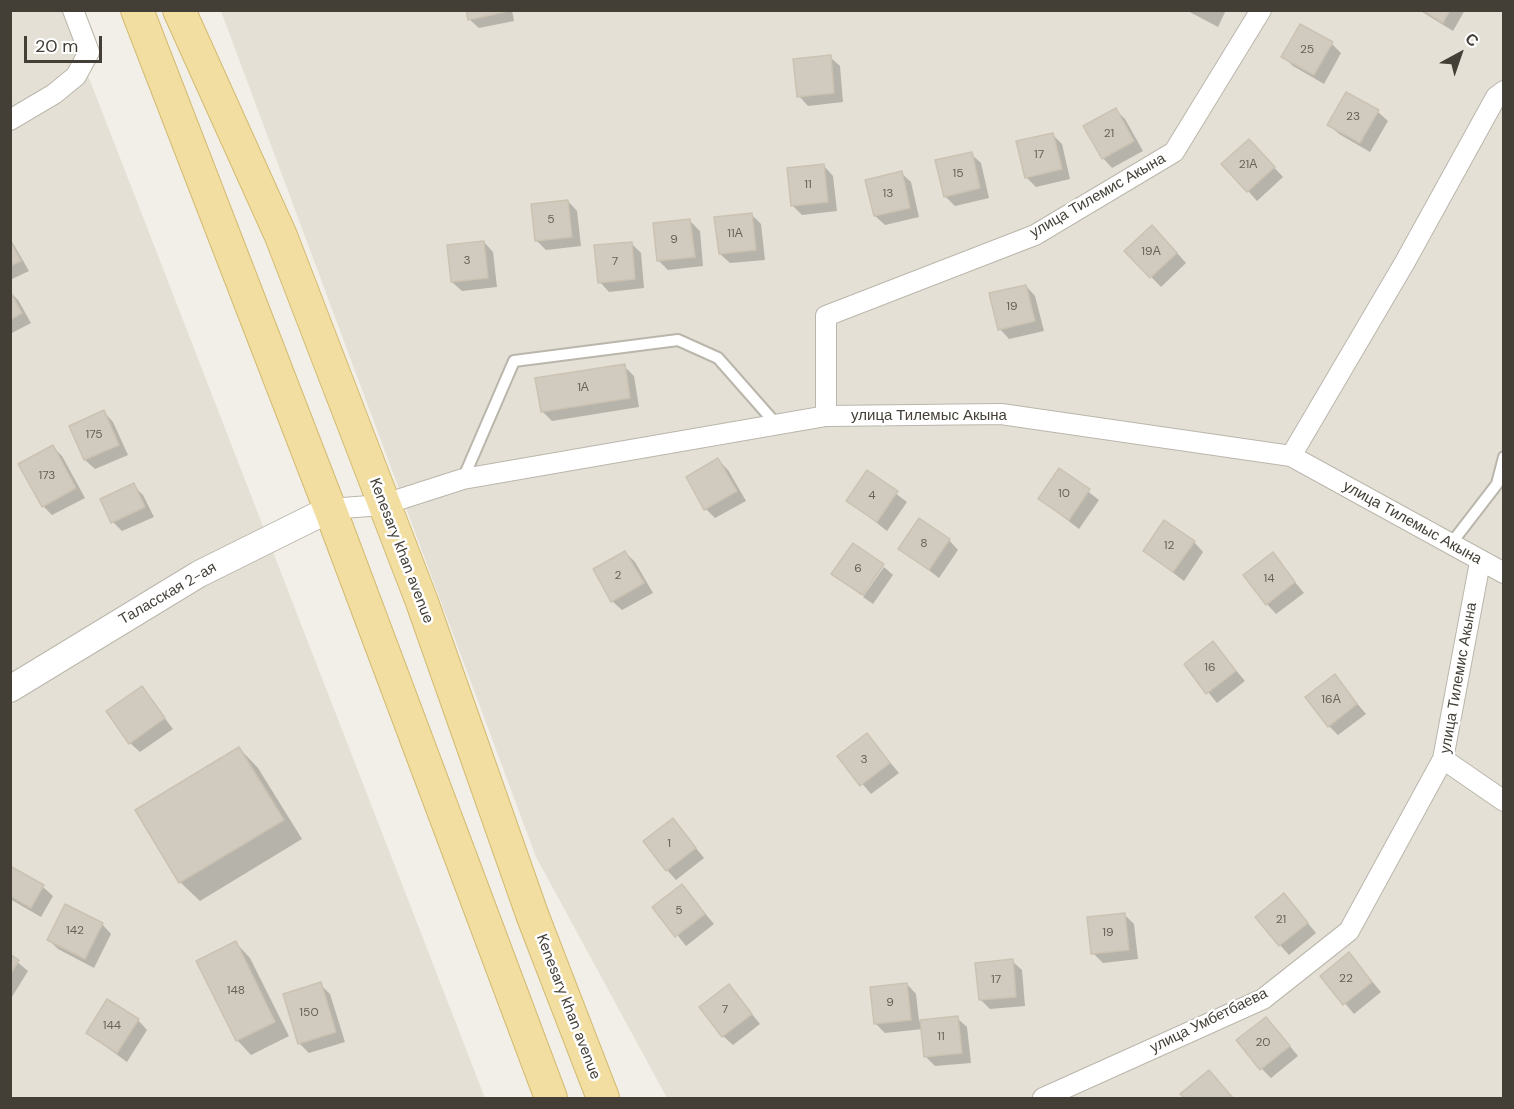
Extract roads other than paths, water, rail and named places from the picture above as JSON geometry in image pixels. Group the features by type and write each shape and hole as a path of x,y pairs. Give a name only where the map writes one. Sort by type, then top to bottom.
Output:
{"main road":[{"path":"137,10 330,509 551,1098"},
{"name":"Kenesary khan avenue","path":"179,10 281,236 382,505 422,602 533,917 603,1098"}],"street":[{"path":"10,120 54,94 76,76 89,52 73,10"},
{"name":"улица Тилемис Акына","path":"826,416 826,316 1035,235 1174,152 1261,10"},
{"path":"1291,456 1405,262 1496,97 1503,91"},
{"name":"улица Тилемыс Акына","path":"330,509 382,505 463,479 826,416 1001,414 1291,456 1503,573"},
{"name":"Таласская 2-ая","path":"10,689 200,574 330,509"},
{"name":"улица Тилемис Акына","path":"1480,562 1443,759 1503,801"},
{"name":"улица Умбетбаева","path":"1043,1098 1263,999 1348,931 1443,759"}],"lane":[{"path":"463,479 514,361 678,340 718,358 777,425"},
{"path":"1450,545 1497,484 1503,457"}]}
